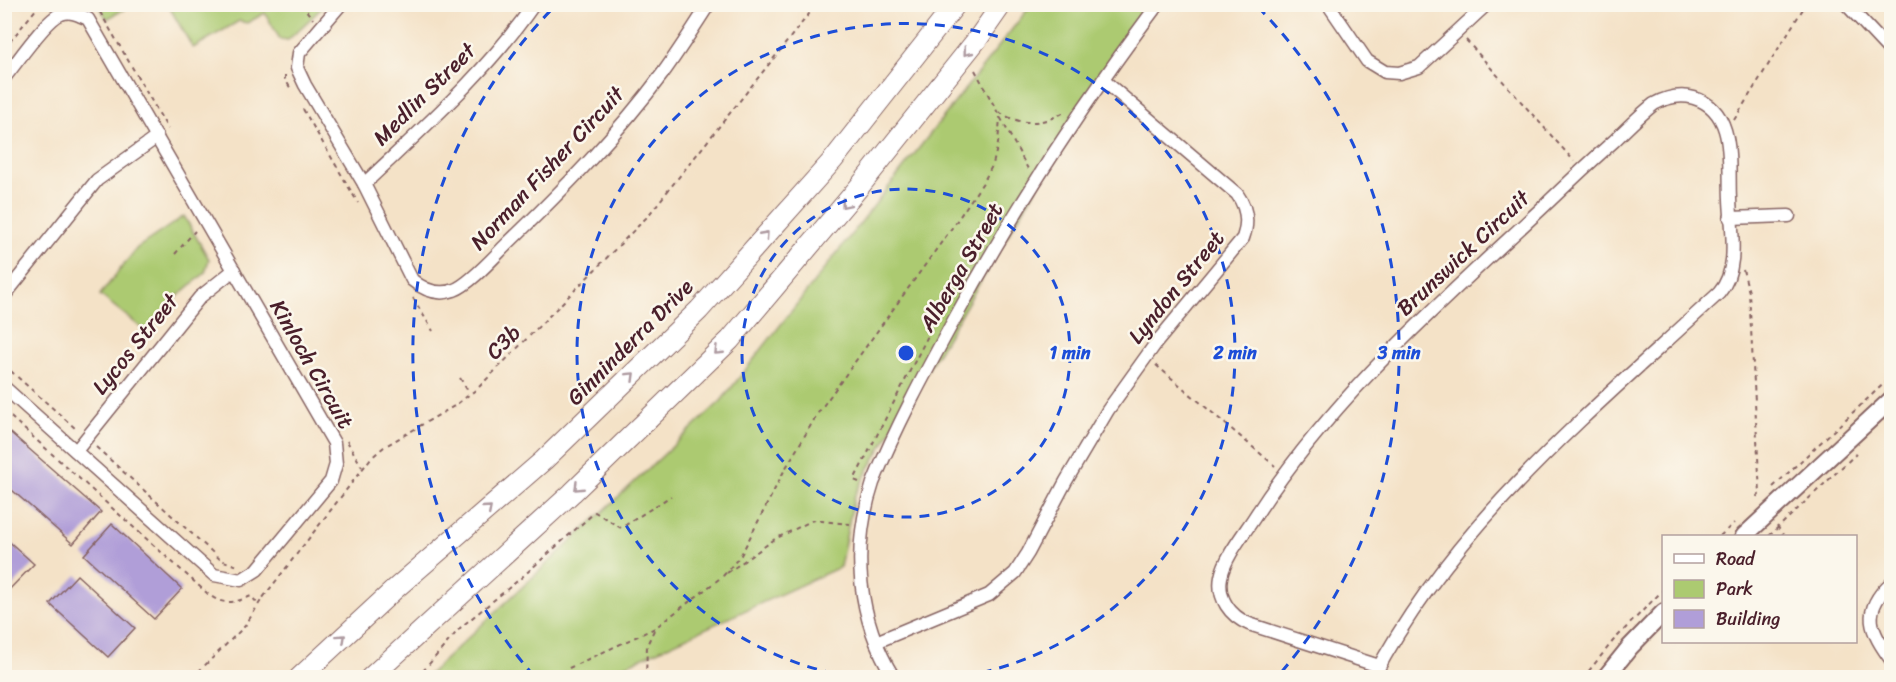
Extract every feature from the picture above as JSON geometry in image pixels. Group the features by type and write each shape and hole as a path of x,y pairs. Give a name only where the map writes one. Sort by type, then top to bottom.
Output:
{"main road":[{"name":"Ginninderra Drive","path":"299,678 395,589 544,460 699,310 833,160 956,4"},
{"path":"370,678 572,493 730,340 860,186 980,37 1002,4"}],"street":[{"name":"Norman Fisher Circuit","path":"341,4 299,53 297,68 364,184 412,280 424,290 443,293 456,290 476,274 549,203 601,148 663,73 710,4"},
{"name":"Medlin Street","path":"364,184 455,98 534,4"},
{"name":"Alberga Street","path":"894,678 876,642 865,608 860,581 859,554 862,524 873,483 907,408 967,296 1032,186 1103,80 1158,4"},
{"path":"1328,4 1367,61 1385,72 1406,72 1419,67 1487,4"},
{"path":"1846,4 1892,53"},
{"name":"Kinloch Circuit","path":"4,78 49,22 61,14 74,13 88,19 334,443 336,465 330,481 257,570 243,578"},
{"name":"Lyndon Street","path":"876,642 978,600 1007,581 1022,564 1086,445 1146,357 1240,244 1246,232 1246,212 1241,200 1233,190 1103,80"},
{"name":"Brunswick Circuit","path":"1379,666 1249,624 1233,614 1225,603 1221,584 1226,564 1284,474 1334,411 1385,355 1648,109 1668,98 1683,96 1705,103 1717,113 1724,126"},
{"path":"1373,678 1431,584 1478,525 1537,462 1719,293 1730,275 1732,261 1728,141 1724,126"},
{"path":"4,296 97,180 156,137"},
{"path":"1730,218 1789,216"},
{"name":"Lycos Street","path":"76,451 200,297 234,270"},
{"path":"4,387 214,575 241,580 243,578"},
{"path":"1746,535 1892,399"},
{"path":"1892,582 1876,600 1871,618 1875,637 1892,661"},
{"path":"1605,678 1630,647 1662,614"}],"path":[{"path":"4,50 42,4"},
{"path":"301,4 313,19"},
{"name":"C3b","path":"192,678 244,626 258,604 371,458 384,447 454,406 470,394 647,218 817,4"},
{"path":"1724,126 1732,122 1806,4"},
{"path":"1458,32 1582,170"},
{"path":"975,69 1029,170 1032,186"},
{"path":"997,110 1013,119 1031,123 1049,120 1065,111"},
{"path":"723,576 741,555 784,471 818,413 984,181 993,164 998,144 1000,117"},
{"path":"175,254 188,237 207,224"},
{"path":"1732,261 1740,261 1749,292 1760,494 1757,496 1766,501 1783,535"},
{"path":"1146,357 1284,474"},
{"path":"4,365 221,560 237,564 243,578"},
{"path":"1770,490 1892,376"},
{"path":"460,378 470,394"},
{"path":"4,411 208,594 229,603 235,603 251,596 258,604"},
{"path":"1771,535 1857,454"},
{"path":"417,678 461,627 521,578 595,512 621,528 671,496"},
{"path":"554,678 568,668 655,628 775,539 813,520 862,524"},
{"path":"1722,535 1736,521"},
{"path":"646,678 646,645 655,628"}],"green space":[{"path":"99,5 132,5 107,19"},
{"path":"168,5 325,5 288,40 280,39 265,13 247,23 239,21 193,48"},
{"path":"1031,5 1151,5 1129,33 869,468 854,497 840,567 600,677 425,678 721,401"},
{"path":"184,216 209,259 205,273 178,296 148,333 100,295 137,248"}],"building":[{"path":"4,427 101,512 73,544 4,483"},
{"path":"112,524 182,589 154,619 84,555"},
{"path":"4,537 34,564 4,595"},
{"path":"77,575 135,628 108,657 50,604"}]}
